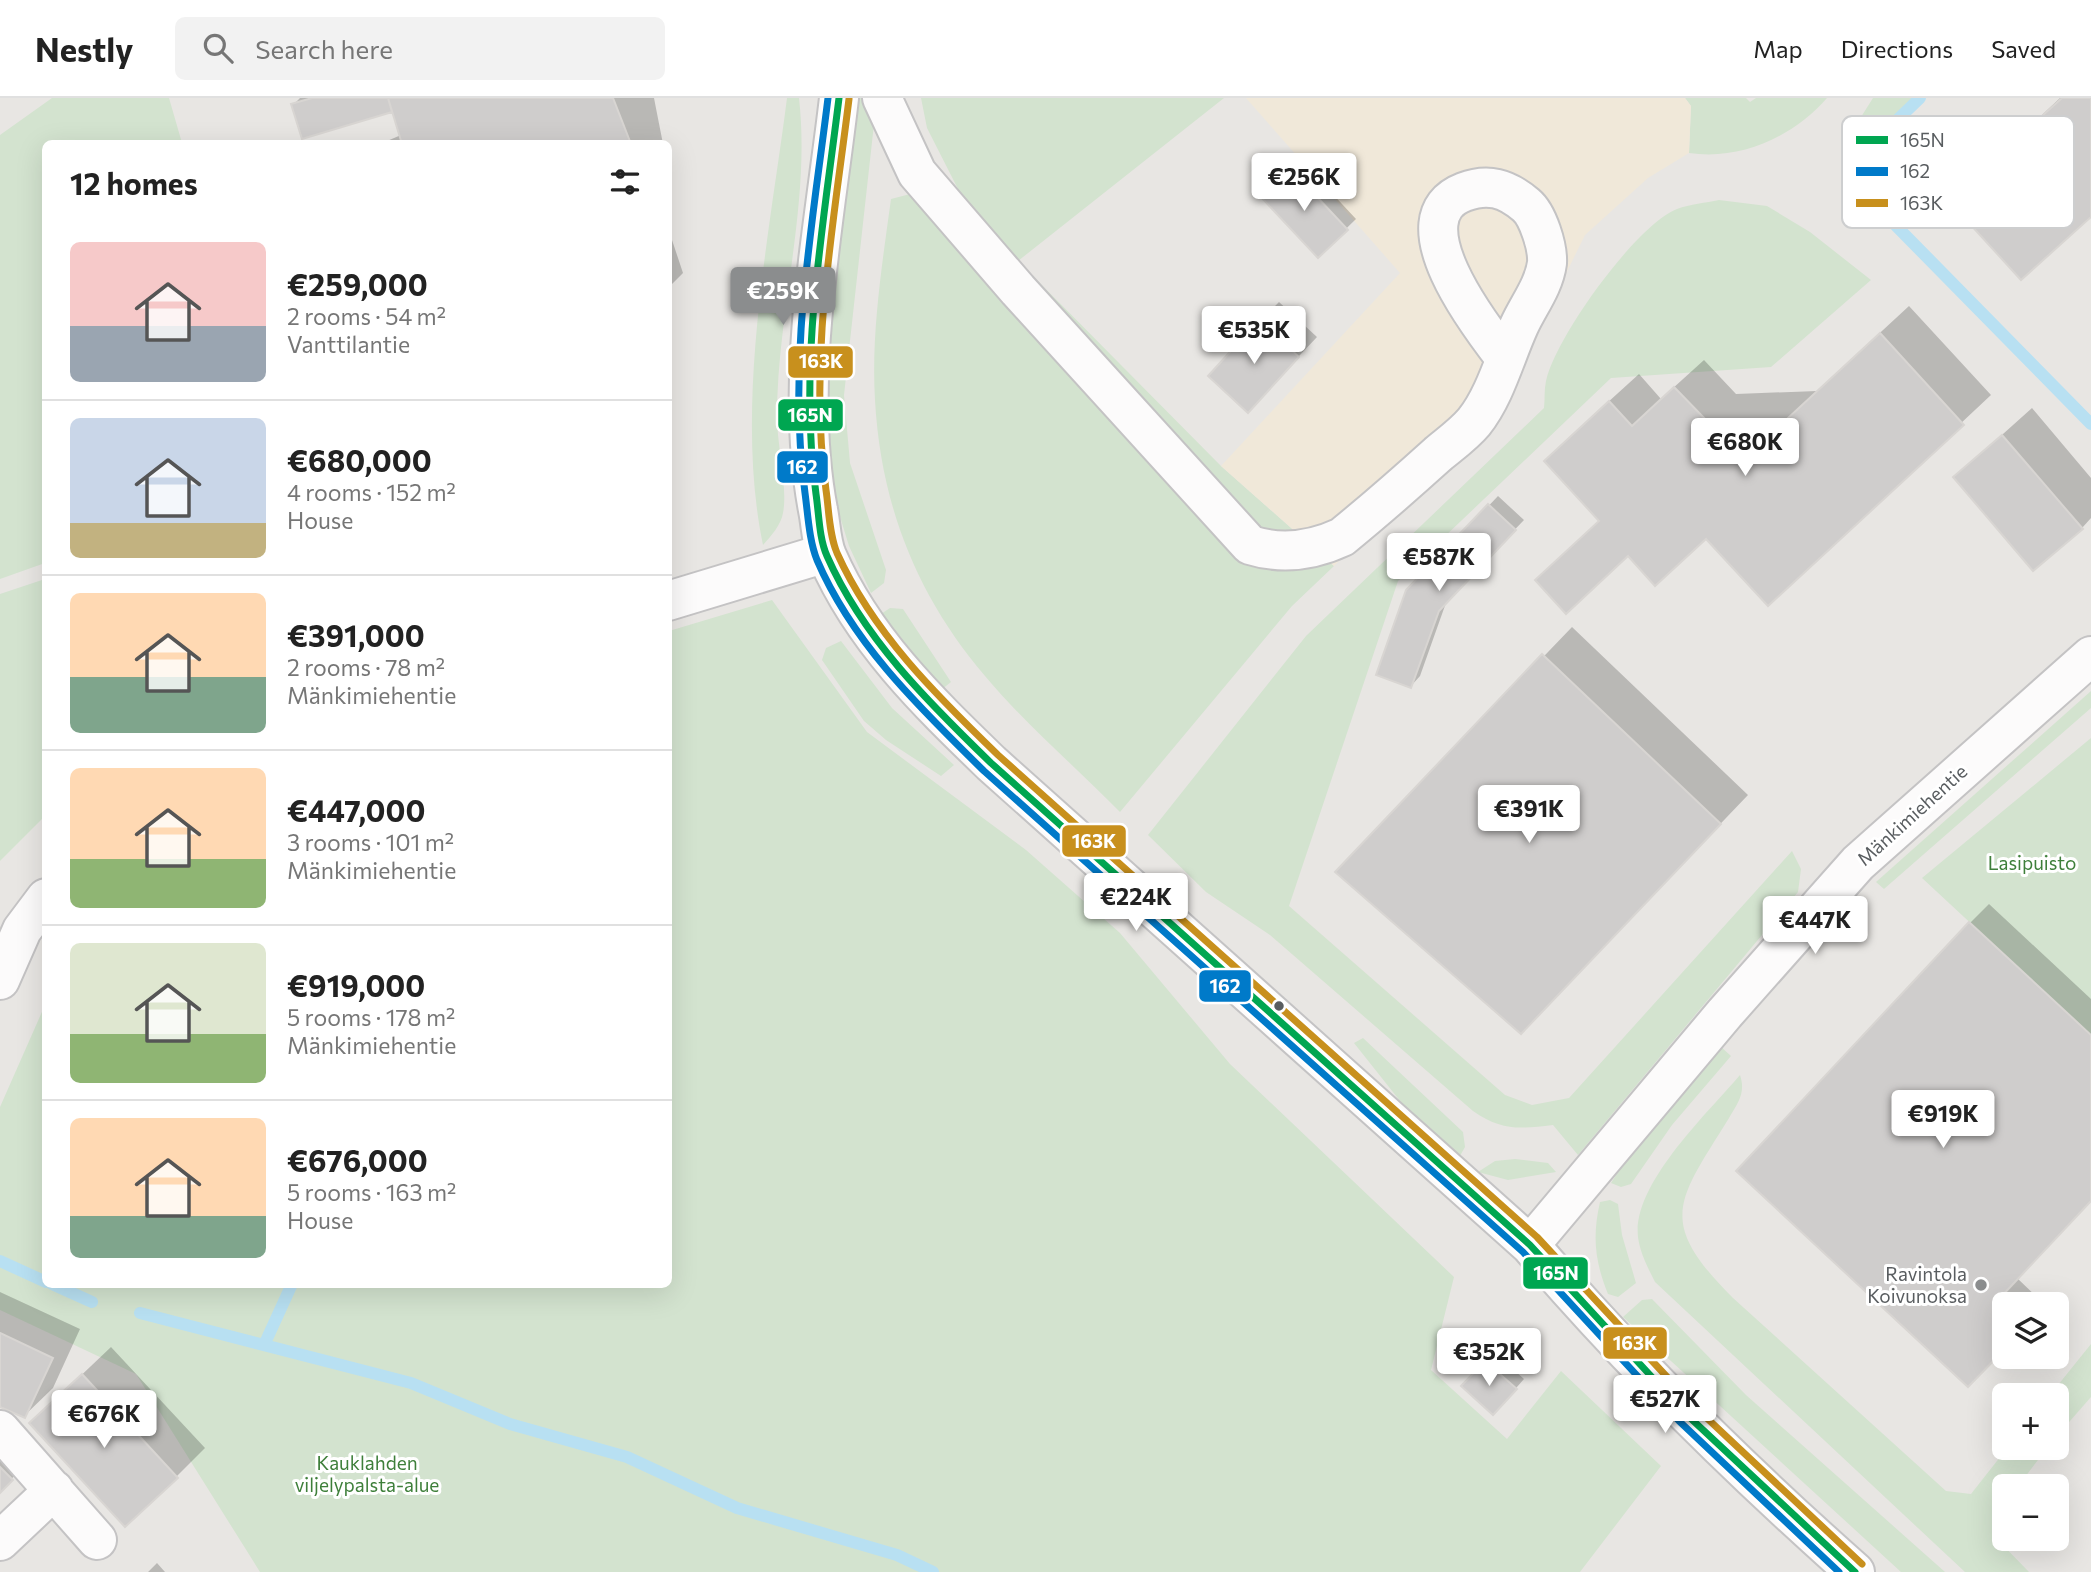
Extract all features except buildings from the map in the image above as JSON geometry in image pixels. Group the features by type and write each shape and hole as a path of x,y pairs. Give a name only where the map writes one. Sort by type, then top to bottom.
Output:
{"street":[{"path":"839,98 810,357 810,466 826,553 855,611 917,692 990,763 1530,1245 1601,1327 1751,1479 1855,1572"},
{"path":"882,98 917,173 1018,290 1250,545 1272,551 1297,550 1320,547 1342,537 1474,421 1505,358"},
{"path":"672,600 826,553"},
{"name":"Mänkimiehentie","path":"1530,1245 1725,1013 1858,863 2091,656"},
{"path":"0,980 22,930 42,903"},
{"path":"0,1430 97,1540"},
{"path":"0,1541 54,1490"}],"green space":[{"path":"52,98 169,98 181,140 42,140 42,564 0,579 0,135"},
{"path":"787,98 799,98 802,138 797,218 778,377 777,428 784,503 780,522 763,545 755,492 753,380 757,322"},
{"path":"856,98 867,98 875,115 844,395 850,463 886,570 884,583 871,593 849,546 834,497 823,414 826,350"},
{"path":"921,98 1224,98 1018,261 1221,466 1334,566 1292,606 1120,812 1017,712 961,646 922,581 895,513 885,477 879,439 874,375 878,299 891,199 914,193 949,233 958,189 927,128"},
{"path":"1685,98 1746,98 1750,102 1756,98 1827,98 1799,124 1765,143 1728,153 1709,154 1689,153 1691,106"},
{"path":"1873,98 1920,98 1901,116 1862,116"},
{"path":"1719,200 1767,206 1810,232 1871,280 1771,367 1611,378 1398,581 1289,906 1505,1095 1532,1105 1569,1098 1792,851 1801,869 1798,892 1578,1155 1553,1125 1511,1127 1483,1118 1473,1111 1270,935 1206,892 1148,835 1306,636 1544,408 1546,381 1565,338 1620,259 1660,219 1677,209"},
{"path":"42,580 42,819 0,861 0,594"},
{"name":"Kauklahden viljelypalsta-alue","path":"772,600 867,732 1026,850 1120,933 1230,1064 1454,1277 1431,1370 1507,1439 1561,1371 1661,1466 1580,1572 260,1572 136,1374 0,1310 0,1107 42,1012 42,1288 672,1288 672,630"},
{"path":"890,608 903,609 951,682 941,690 903,647 881,614"},
{"path":"841,641 892,708 954,765 941,776 886,740 864,721 822,660 826,648"},
{"path":"2091,691 2091,708 1884,889 1876,882"},
{"name":"Lasipuisto","path":"2091,738 2091,1035 1922,878"},
{"path":"1363,1038 1463,1132 1465,1147 1457,1161 1439,1150 1354,1043"},
{"path":"1720,1046 1731,1056 1672,1125 1631,1184 1621,1187 1611,1183 1637,1142"},
{"path":"1740,1075 1742,1093 1738,1103 1697,1171 1687,1192 1683,1211 1684,1229 1693,1249 1709,1272 1733,1298 1946,1491 1971,1494 1998,1460 2038,1460 2027,1474 1992,1474 1992,1551 2009,1551 2029,1572 1965,1572 1655,1282 1642,1255 1638,1237 1639,1216 1659,1172 1692,1129"},
{"path":"1515,1159 1548,1163 1556,1172 1508,1180 1478,1172 1495,1161"},
{"path":"1610,1200 1618,1204 1622,1235 1636,1283 1618,1297 1608,1294 1596,1249 1600,1202"},
{"path":"1652,1299 1746,1395 1945,1572 1901,1572 1623,1317 1642,1300"},
{"path":"2091,1344 2091,1397 2069,1422 2069,1383 2060,1383"}],"sand":[{"path":"1246,98 1685,98 1691,106 1689,153 1648,178 1585,235 1507,393 1334,566 1221,466 1400,273"}],"waterway":[{"path":"1901,116 1920,98"},
{"path":"1898,228 2091,424"},
{"path":"0,1261 42,1280"},
{"path":"61,1288 92,1302"},
{"path":"265,1343 290,1288"},
{"path":"140,1313 411,1383 510,1424 627,1457 737,1508 897,1555 933,1572"}],"transit line":[{"name":"162","path":"828,98 804,295 800,345 800,444 814,552 849,620 913,699 984,771 1523,1252 1679,1421 1839,1572"},
{"name":"165N","path":"839,98 820,246 811,345 811,444 824,549 859,614 921,692 991,763 1530,1245 1686,1414 1855,1572"},
{"name":"163K","path":"849,99 825,294 821,343 821,441 834,546 869,610 929,686 998,755 1537,1237 1694,1406 1862,1564"}],"place":[{"name":"Ravintola Koivunoksa","path":"1981,1285"}]}
